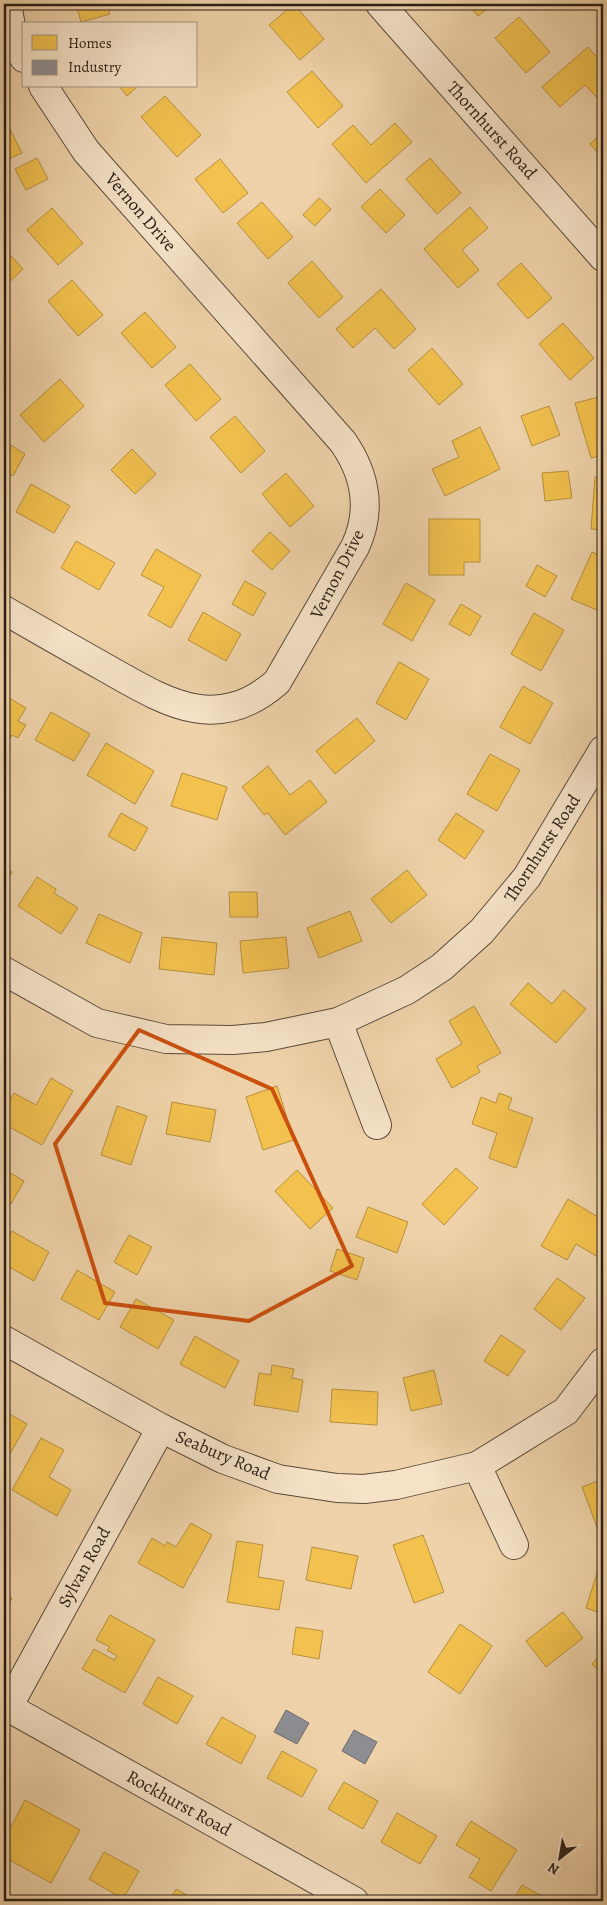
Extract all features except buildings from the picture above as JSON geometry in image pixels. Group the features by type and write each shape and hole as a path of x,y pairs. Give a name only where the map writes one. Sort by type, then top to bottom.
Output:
{"street":[{"path":"7,4 14,50"},
{"name":"Thornhurst Road","path":"380,4 603,256"},
{"name":"Vernon Drive","path":"4,610 164,701 196,709 228,709 262,695 277,682 355,547 360,536 365,511 365,493 362,478 344,442 86,151 44,88"},
{"name":"Thornhurst Road","path":"4,971 97,1023 166,1039 233,1040 266,1037 338,1022 407,990 442,967 482,931 527,877 603,750"},
{"path":"338,1022 378,1125"},
{"name":"Seabury Road","path":"4,1340 161,1428 250,1470 278,1479 306,1484 364,1488 388,1486 477,1466 566,1411 603,1362"},
{"name":"Sylvan Road","path":"6,1706 161,1428"},
{"path":"477,1466 514,1546"},
{"name":"Rockhurst Road","path":"6,1706 354,1901"}],"highlighted area":[{"path":"139,1030 272,1089 352,1266 249,1321 105,1303 55,1144"}]}
